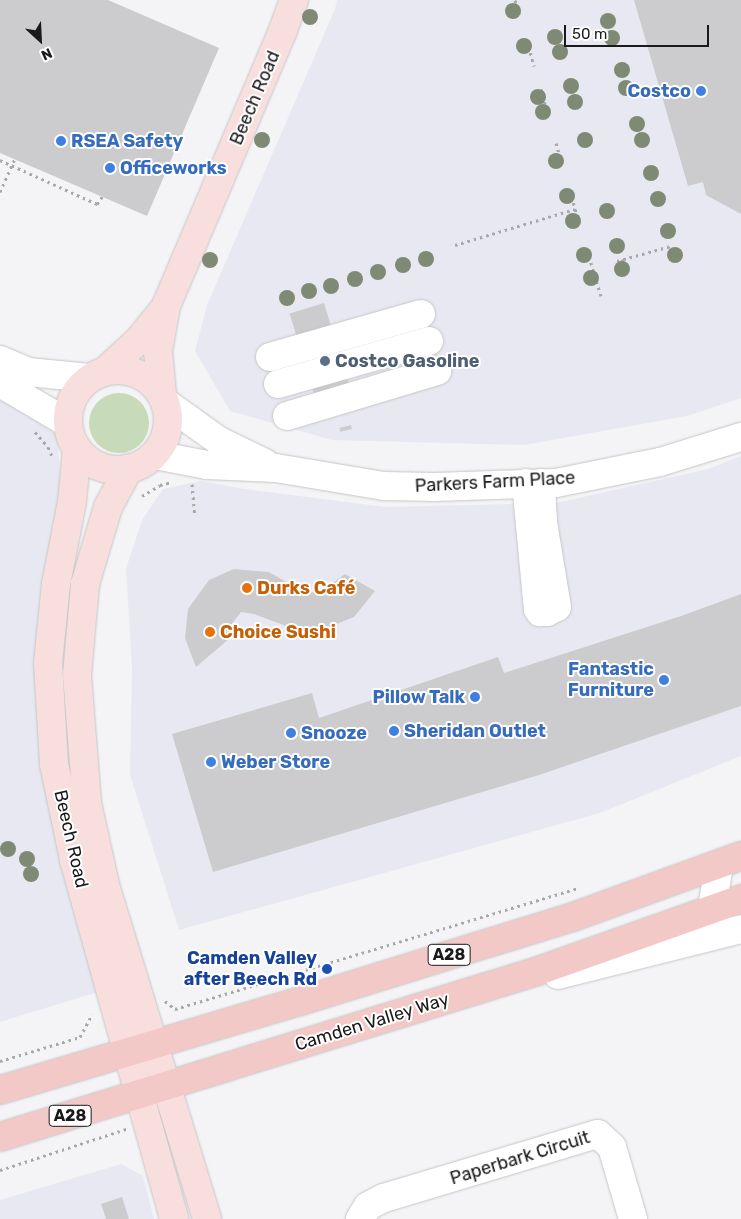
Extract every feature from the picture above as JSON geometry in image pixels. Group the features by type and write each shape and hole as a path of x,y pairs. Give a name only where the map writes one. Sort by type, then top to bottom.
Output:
{"highway":[{"name":"A28","path":"0,1090 153,1043 298,1002 573,917 730,860"},
{"name":"Camden Valley Way","path":"0,1137 535,972 724,924 741,899"}],"main road":[{"name":"Beech Road","path":"164,399 158,351 166,306 282,33 294,0"},
{"name":"Beech Road","path":"98,374 138,342 166,306"},
{"path":"127,370 137,373 147,378 164,399 168,430 155,455 139,466 118,471 96,465 85,458 66,456 70,406 78,390 98,374 127,370"},
{"name":"Beech Road","path":"66,456 72,502 56,584 48,663 54,764 74,860 174,1219"},
{"name":"Beech Road","path":"129,468 108,507 85,584 77,675 87,803 106,885 207,1219"}],"street":[{"path":"276,378 426,334 276,378"},
{"path":"0,360 28,372 98,374"},
{"path":"0,383 68,423"},
{"name":"Parkers Farm Place","path":"164,399 219,441 276,468"},
{"name":"Parkers Farm Place","path":"155,455 208,465 276,468 384,486 434,487 556,483 616,472 710,448 741,437"},
{"path":"724,924 730,860"},
{"name":"Paperbark Circuit","path":"360,1219 368,1206 384,1198 598,1134 612,1147 633,1219"}],"path":[{"path":"515,0 519,14"},
{"path":"526,40 534,66"},
{"path":"541,89 548,116"},
{"path":"556,142 563,167"},
{"path":"0,192 15,159"},
{"path":"0,160 97,204 102,197"},
{"path":"570,190 580,227"},
{"path":"455,245 575,209"},
{"path":"617,261 671,246"},
{"path":"587,250 601,296"},
{"path":"622,259 628,276"},
{"path":"32,429 48,447 66,456"},
{"path":"185,481 192,481 195,516"},
{"path":"139,499 160,485 179,482"},
{"path":"162,998 175,1009 584,887"},
{"path":"0,1060 80,1037"},
{"path":"0,1170 69,1150 128,1128"}],"shaded area":[{"path":"337,0 741,0 741,398 687,416 524,445 332,440 230,411 195,351 207,305 335,9"},
{"path":"0,399 36,414 57,436 61,479 58,518 49,549 41,603 104,990 0,1022"},
{"path":"741,456 741,756 600,813 179,930 130,775 132,669 126,569 142,520 163,489 201,481 245,489 386,507 556,503 708,469"},
{"path":"121,1164 143,1176 154,1219 0,1219 0,1200"}],"green space":[{"path":"113,393 125,393 136,398 144,406 149,417 147,435 136,448 125,453 113,453 102,448 94,440 89,429 89,417 94,406 102,398"}],"building":[{"path":"0,0 108,0 219,48 147,216 0,153"},
{"name":"Costco","path":"634,0 741,0 741,214 706,195 703,182 688,186"},
{"path":"324,303 356,408 322,419 290,314"},
{"path":"351,425 352,429 340,432 339,428"},
{"path":"234,569 269,572 302,591 319,593 345,574 375,591 354,617 322,630 294,629 254,614 241,612 231,625 230,638 196,667 185,638 188,609 209,580"},
{"path":"741,594 741,706 539,775 213,872 172,734 312,693 319,718 498,657 504,673 684,615"},
{"path":"122,1197 129,1219 106,1219 101,1204"}],"place":[{"name":"Costco","path":"701,91"},
{"name":"RSEA Safety","path":"61,141"},
{"name":"Officeworks","path":"110,168"},
{"name":"Costco Gasoline","path":"325,361"},
{"name":"Durks Café","path":"247,588"},
{"name":"Choice Sushi","path":"210,632"},
{"name":"Fantastic Furniture","path":"664,680"},
{"name":"Pillow Talk","path":"475,697"},
{"name":"Sheridan Outlet","path":"394,731"},
{"name":"Snooze","path":"291,733"},
{"name":"Weber Store","path":"211,762"},
{"name":"Camden Valley after Beech Rd","path":"327,969"}]}
